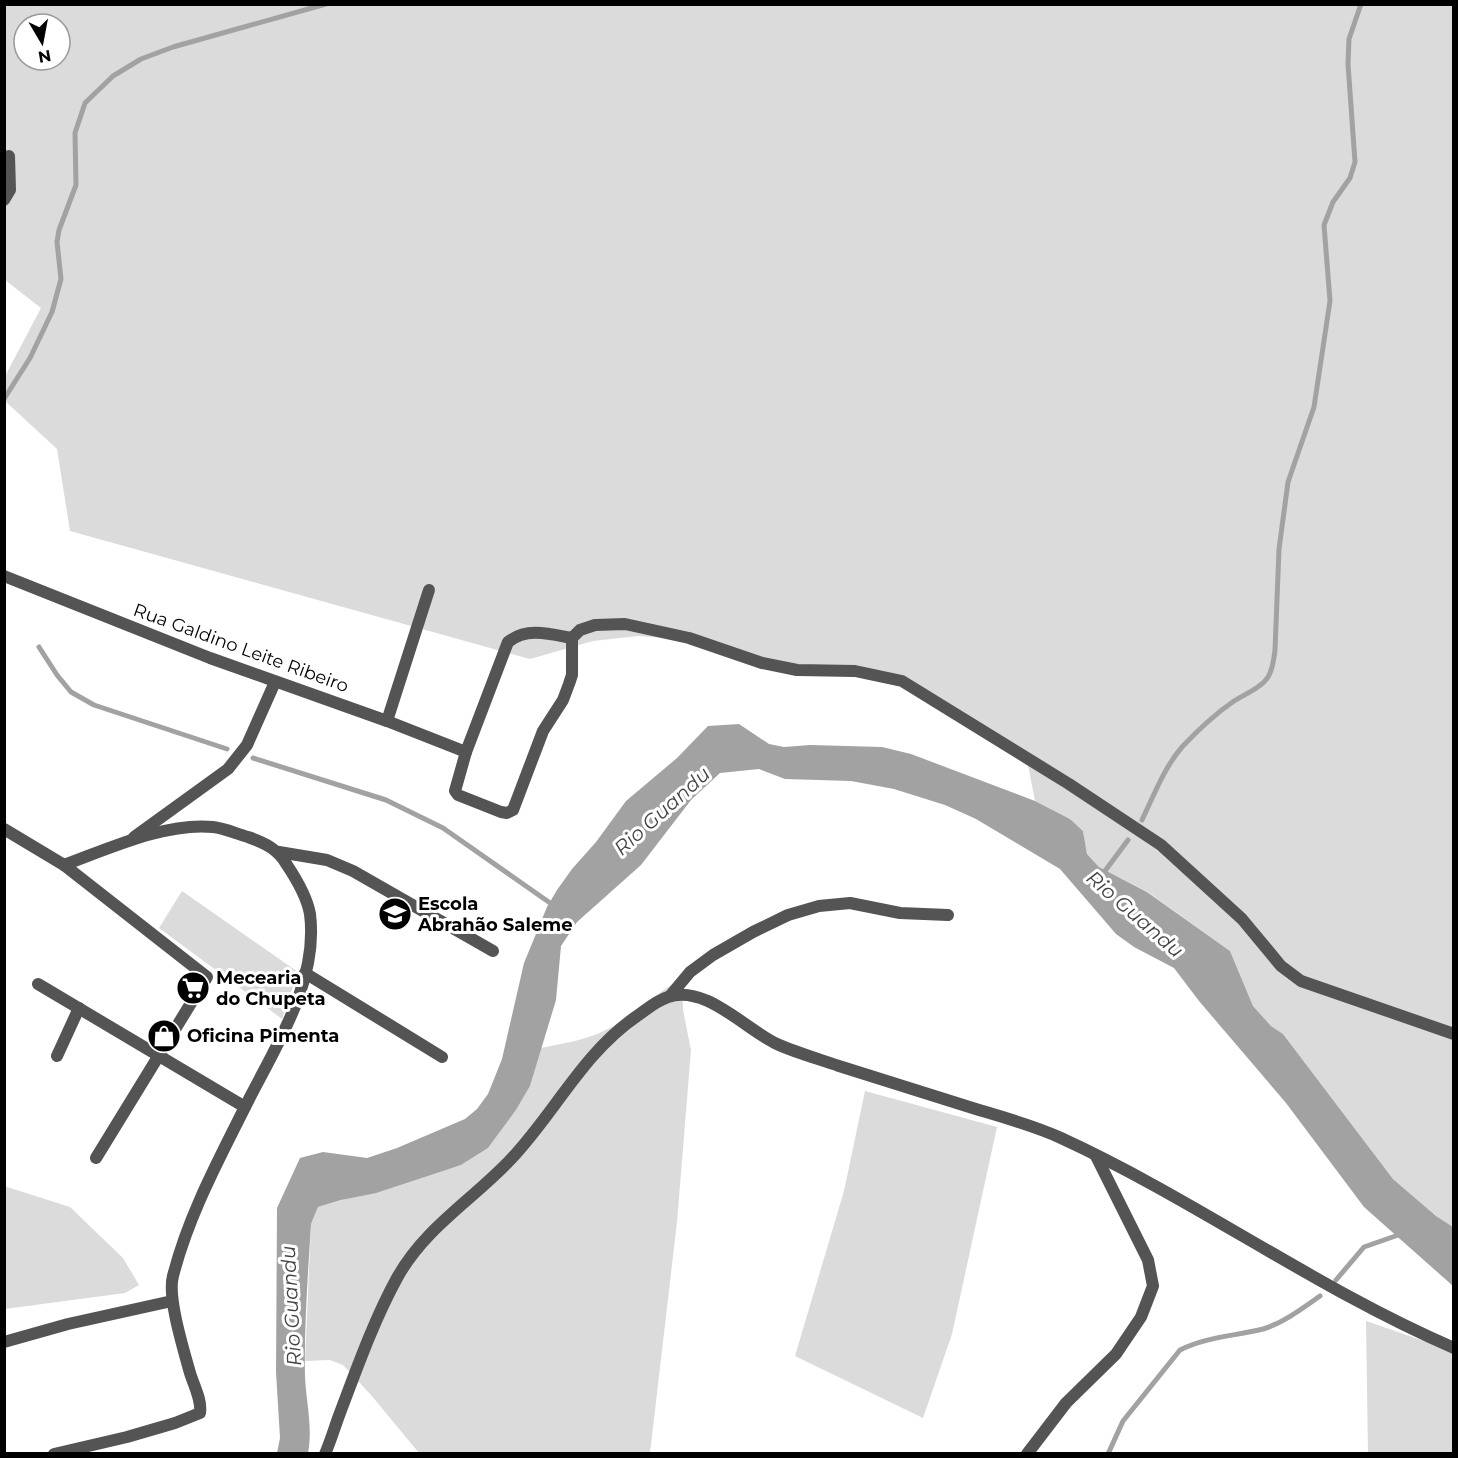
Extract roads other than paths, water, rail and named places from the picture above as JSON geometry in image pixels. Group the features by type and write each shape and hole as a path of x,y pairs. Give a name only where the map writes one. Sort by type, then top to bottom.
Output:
{"street":[{"path":"4,200 10,190 9,156"},
{"name":"Rua Galdino Leite Ribeiro","path":"4,576 210,658 387,721 466,752"},
{"path":"387,721 429,590"},
{"path":"572,638 547,633 530,633 517,636 508,642 466,752 456,790 457,795 501,812 512,811 543,731 563,700 569,684 572,675 572,638 588,627 625,624 671,632 744,658 776,666 797,670 855,671 902,681 1161,844 1242,919 1281,966 1301,981 1454,1034"},
{"path":"125,843 228,769 247,745 275,682"},
{"path":"64,865 159,832 213,827 252,839 279,852 327,860 353,871 493,951"},
{"path":"4,829 64,865 207,977 96,1158"},
{"path":"54,1454 127,1437 192,1417 201,1411 172,1301 172,1280 194,1211 245,1107 286,1032 305,973 310,939 309,912 298,883 279,852"},
{"path":"670,996 690,972 713,955 788,915 819,906 850,903 900,913 948,915"},
{"path":"305,973 442,1057"},
{"path":"38,984 245,1107"},
{"path":"325,1454 381,1313 398,1277 420,1243 516,1153 598,1048 628,1022 658,1001 670,996 687,994 702,998 777,1044 1028,1125 1060,1138 1214,1219 1371,1309 1454,1348"},
{"path":"57,1056 79,1008"},
{"path":"1027,1454 1066,1404 1116,1354 1141,1317 1151,1295 1153,1286 1148,1260 1096,1156"},
{"path":"4,1342 68,1324 172,1301"}],"water":[{"name":"Rio Guandu","path":"739,724 769,744 784,747 810,745 882,747 911,754 1035,801 1070,819 1083,831 1087,854 1099,867 1147,892 1230,951 1253,1006 1271,1026 1283,1034 1393,1179 1436,1216 1453,1227 1453,1286 1364,1207 1286,1103 1199,1001 1174,968 1134,947 1116,934 1060,869 976,819 945,805 894,789 851,781 785,779 759,769 720,773 691,800 641,865 577,922 561,946 556,1000 530,1086 516,1110 488,1148 461,1165 376,1193 318,1207 311,1224 306,1319 305,1376 310,1434 308,1453 277,1453 280,1438 276,1372 277,1208 300,1158 323,1152 367,1158 397,1148 465,1119 477,1109 488,1094 502,1059 524,963 547,907 557,890 626,801 677,758 708,726"}],"waterway":[{"path":"4,399 30,358 52,312 61,279 57,242 59,230 76,185 75,133 85,103 113,76 141,59 173,47 326,4"},
{"path":"1142,820 1165,773 1182,747 1220,711 1261,684 1268,677 1272,667 1275,650 1279,549 1288,482 1314,407 1330,301 1324,225 1333,202 1350,178 1355,162 1348,64 1349,39 1361,4"},
{"path":"39,647 71,692 94,705 227,749"},
{"path":"253,758 386,800 443,828 553,905"},
{"name":"Rio Guandu","path":"1102,875 1128,840"},
{"path":"1336,1280 1364,1247 1404,1233"},
{"path":"1108,1454 1123,1421 1180,1350 1210,1339 1263,1329 1293,1315 1320,1296"}],"place":[{"name":"Escola Abrahão Saleme","path":"395,914"},
{"name":"Mecearia do Chupeta","path":"193,988"},
{"name":"Oficina Pimenta","path":"164,1036"}]}
